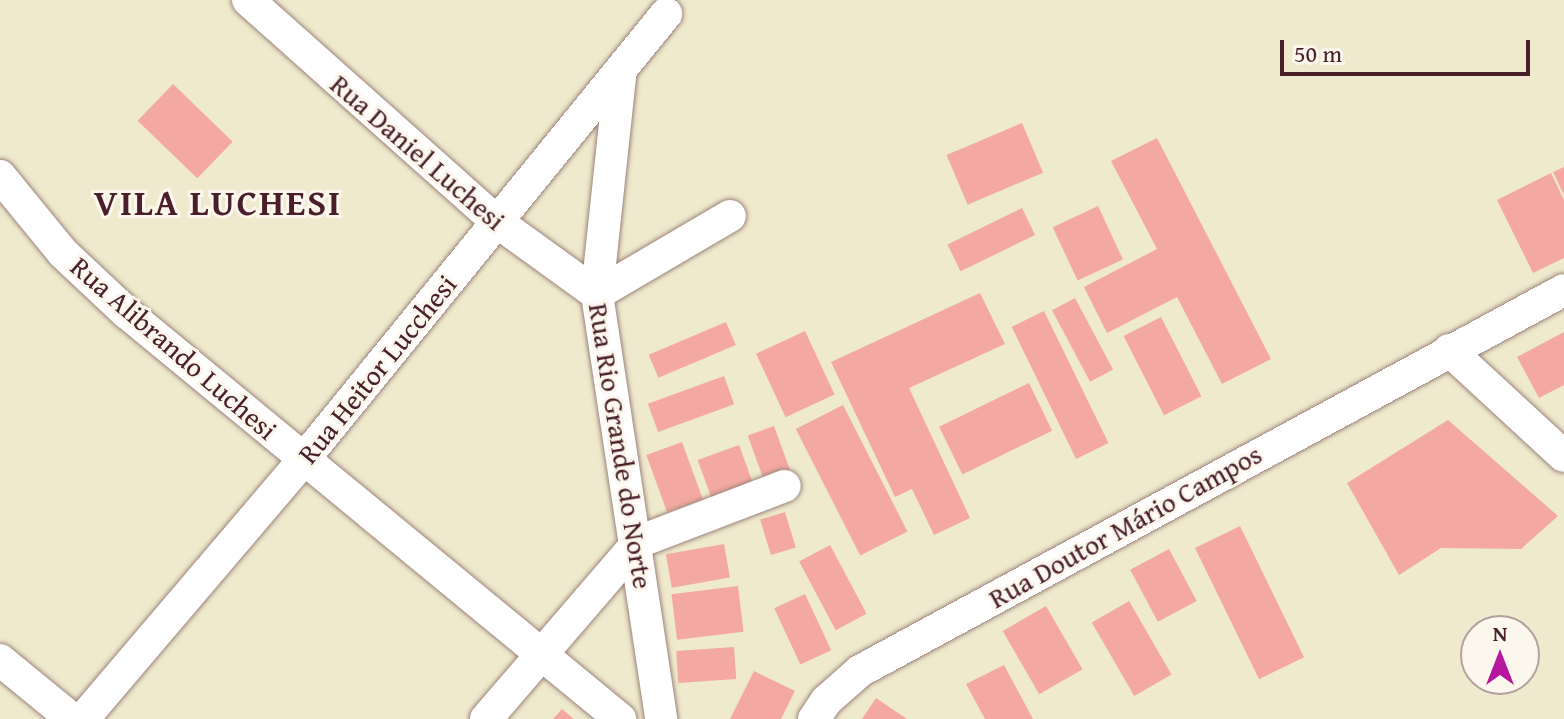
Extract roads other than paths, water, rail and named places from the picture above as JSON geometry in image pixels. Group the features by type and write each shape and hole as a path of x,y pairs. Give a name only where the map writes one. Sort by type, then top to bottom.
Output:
{"street":[{"name":"Rua Daniel Luchesi","path":"248,0 496,221 597,294"},
{"name":"Rua Heitor Lucchesi","path":"83,719 304,459 496,221 620,77 666,14"},
{"name":"Rua Rio Grande do Norte","path":"620,77 597,294 638,542 661,719"},
{"name":"Rua Alibrando Luchesi","path":"0,176 63,253 127,313 620,719"},
{"path":"597,294 730,216"},
{"name":"Rua Doutor Mário Campos","path":"814,719 860,671 1564,290"},
{"path":"1449,350 1564,456"},
{"path":"486,719 638,542 785,486"},
{"path":"0,660 72,719"}],"district":[{"name":"VILA LUCHESI","path":"218,202"}]}
